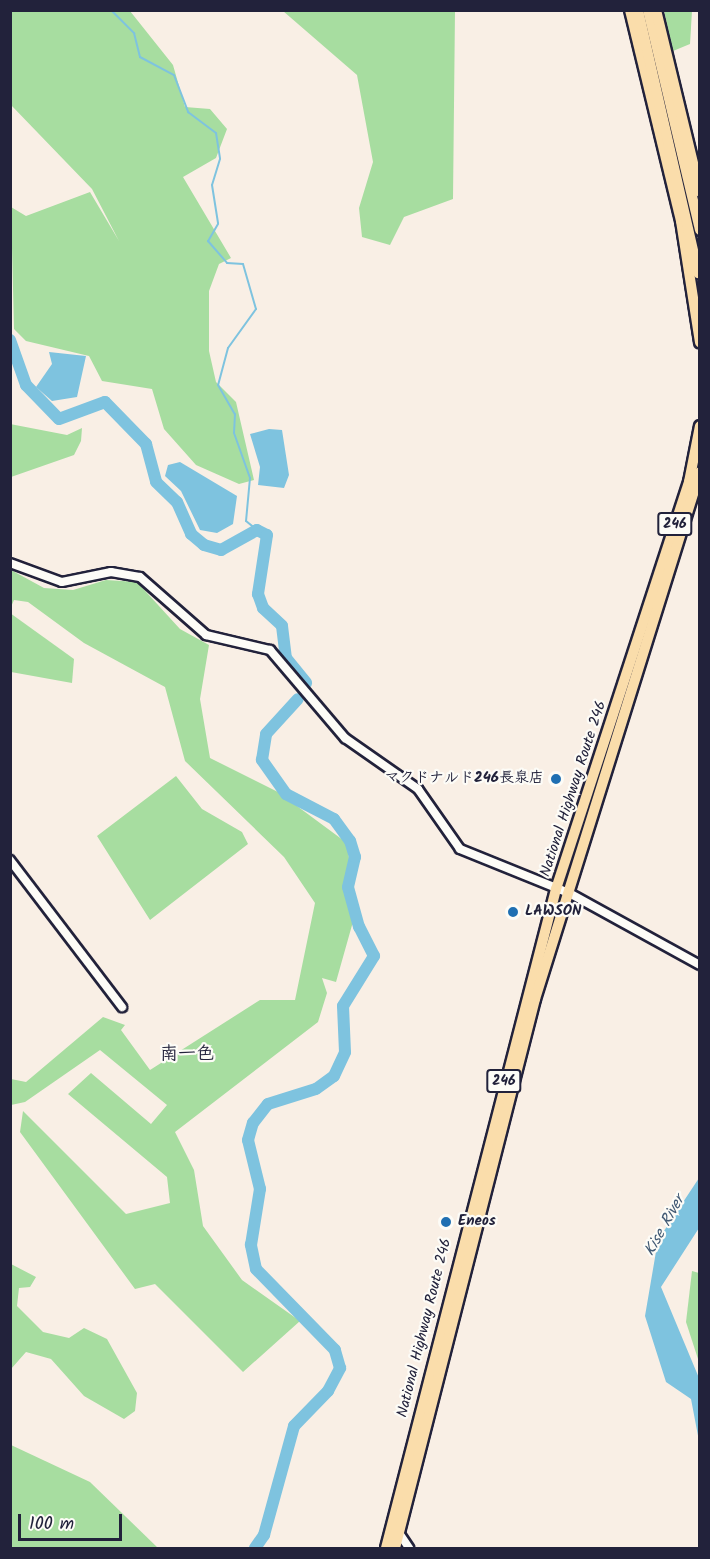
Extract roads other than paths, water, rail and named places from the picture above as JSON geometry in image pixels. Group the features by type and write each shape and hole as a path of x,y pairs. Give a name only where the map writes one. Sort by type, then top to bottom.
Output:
{"highway":[{"path":"630,10 681,221 699,343"},
{"path":"638,10 699,230"},
{"path":"648,10 682,172 699,283"},
{"path":"656,10 699,192"},
{"name":"National Highway Route 246","path":"395,1548 395,1529 556,889 689,482 699,426"},
{"name":"National Highway Route 246","path":"386,1548 395,1529 534,999 699,472"}],"street":[{"path":"10,563 62,582 111,572 140,577 206,635 270,650 345,738 418,789 460,849 569,893 699,965"},
{"path":"10,860 122,1006"},
{"path":"395,1529 409,1548"}],"water":[{"path":"49,352 86,356 77,397 52,401 36,387 52,364"},
{"path":"269,429 282,430 289,475 284,488 258,485 260,467 250,434"},
{"path":"180,462 237,496 233,524 217,533 200,530 181,491 165,476 168,465"},
{"path":"699,1178 699,1228 661,1287 699,1378 699,1441 691,1399 666,1382 645,1316 658,1240"}],"waterway":[{"path":"111,10 134,33 140,57 174,75 188,112 216,133 220,159 212,185 218,224 208,241 227,263 243,264 256,309 228,348 218,385 235,414 234,433 250,478 246,521 257,530"},
{"path":"10,340 26,385 59,419 105,402 146,444 156,482 177,502 191,534 204,545 221,550 257,530 267,535 258,594 263,608 282,626 286,658 306,683"},
{"path":"255,1548 264,1535 294,1426 328,1391 340,1368 335,1350 256,1269 251,1245 260,1189 248,1140 253,1123 268,1104 316,1089 334,1076 345,1052 343,1006 374,956 359,927 348,887 355,857 350,841 334,819 286,794 262,760 266,734 298,699"}],"place":[{"name":"マクドナルド246長泉店","path":"556,779"},
{"name":"LAWSON","path":"513,912"},
{"name":"Eneos","path":"446,1222"}],"district":[{"name":"南一色","path":"187,1055"}],"water label":[{"name":"Kise River","path":"665,1226"}]}
